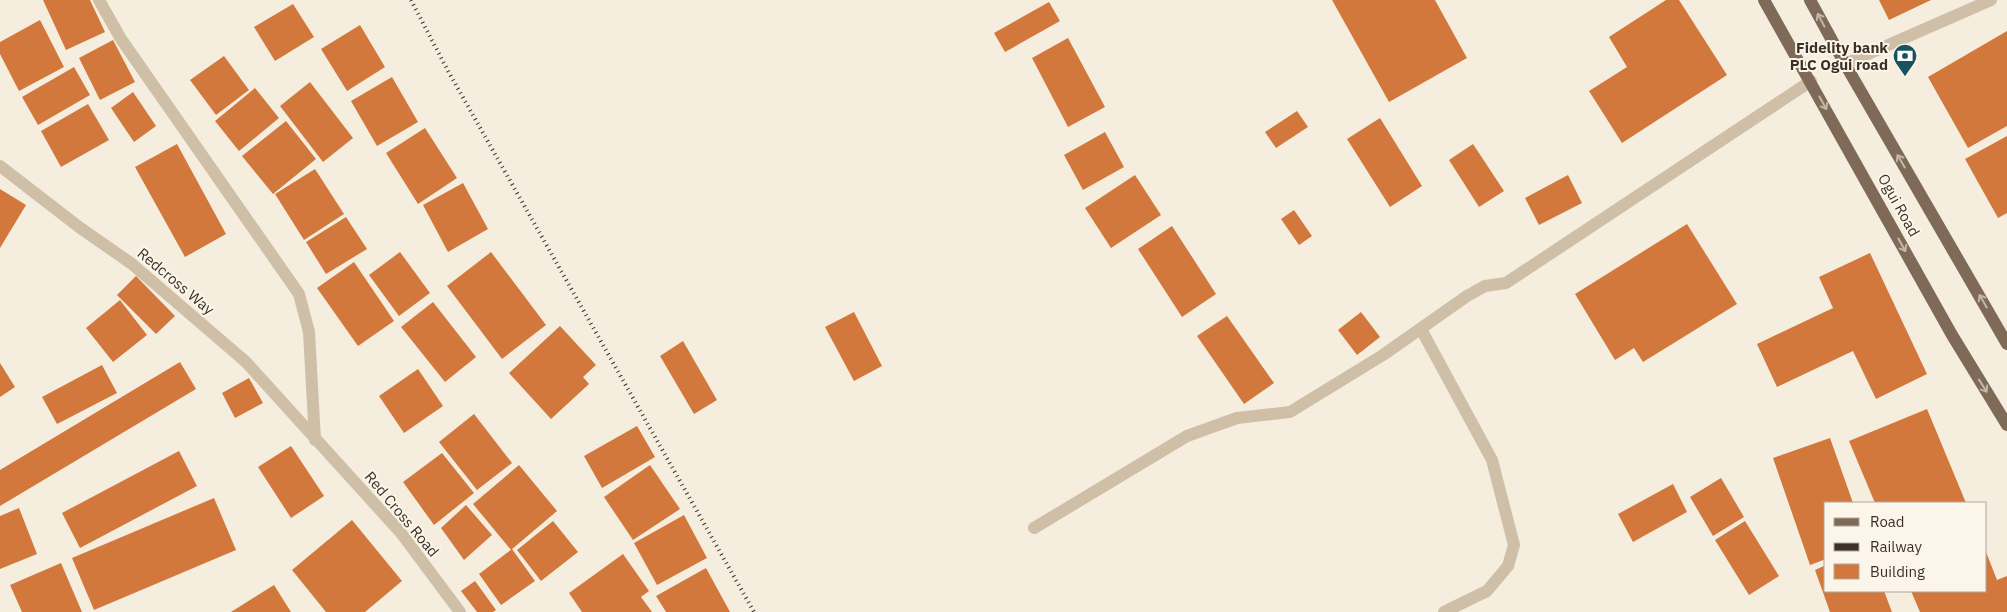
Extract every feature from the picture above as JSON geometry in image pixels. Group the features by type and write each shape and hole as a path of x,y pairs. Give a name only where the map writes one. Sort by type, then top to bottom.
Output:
{"main road":[{"name":"Ogui Road","path":"1764,0 1952,335 2007,425"},
{"name":"Ogui Road","path":"1810,0 2007,344"}],"street":[{"path":"98,0 121,39 299,294 309,332 315,440"},
{"path":"1845,64 1991,0"},
{"path":"1034,528 1187,436 1237,418 1290,412 1383,355 1485,286 1506,283 1811,81"},
{"name":"Redcross Way","path":"0,166 79,227 132,264 195,317 246,362 280,398 315,440"},
{"path":"1421,329 1492,460 1514,545 1508,566 1487,591 1444,612"},
{"name":"Red Cross Road","path":"315,440 401,533 460,612"}],"building":[{"path":"43,0 90,0 105,32 66,50"},
{"path":"1332,0 1435,0 1467,58 1389,102"},
{"path":"1666,0 1679,0 1727,75 1622,143 1589,91 1627,67 1609,37"},
{"path":"1879,0 1931,0 1889,20"},
{"path":"1049,2 1060,21 1005,52 994,33"},
{"path":"293,4 314,37 275,61 254,27"},
{"path":"40,20 64,67 19,91 0,54 0,42"},
{"path":"360,25 385,67 347,91 321,49"},
{"path":"2007,31 2007,126 1968,148 1928,77"},
{"path":"1068,38 1105,107 1068,127 1032,58"},
{"path":"113,40 135,82 100,100 79,58"},
{"path":"224,56 249,90 216,115 190,80"},
{"path":"74,67 90,95 38,125 22,97"},
{"path":"392,77 418,122 377,146 351,101"},
{"path":"310,82 353,138 323,162 280,106"},
{"path":"255,88 279,118 239,151 215,121"},
{"path":"133,92 156,126 134,142 111,108"},
{"path":"88,104 109,140 61,167 41,131"},
{"path":"1297,111 1308,127 1276,148 1265,132"},
{"path":"1380,118 1422,186 1390,207 1347,139"},
{"path":"286,121 316,159 273,194 242,156"},
{"path":"425,128 457,178 418,204 386,153"},
{"path":"1105,132 1124,167 1083,190 1064,155"},
{"path":"2007,136 2007,213 1998,218 1965,159"},
{"path":"177,144 226,234 185,257 135,167"},
{"path":"1473,144 1504,191 1479,207 1449,160"},
{"path":"315,169 344,214 304,240 275,194"},
{"path":"1135,175 1161,215 1111,248 1085,208"},
{"path":"1568,175 1582,203 1539,225 1525,198"},
{"path":"463,183 488,229 448,252 423,205"},
{"path":"0,189 26,205 0,248"},
{"path":"1294,210 1312,236 1299,245 1281,219"},
{"path":"346,217 367,249 326,274 306,242"},
{"path":"1687,224 1737,304 1643,362 1634,348 1615,360 1575,294"},
{"path":"1172,226 1216,294 1182,317 1138,249"},
{"path":"400,252 430,293 399,316 369,275"},
{"path":"491,252 546,325 502,359 447,286"},
{"path":"1870,253 1927,374 1876,399 1853,351 1777,387 1757,344 1833,308 1819,277"},
{"path":"354,262 394,321 358,346 317,288"},
{"path":"136,276 175,316 156,334 117,295"},
{"path":"120,300 147,335 113,362 86,328"},
{"path":"433,302 476,357 445,382 401,327"},
{"path":"854,312 882,366 854,381 825,327"},
{"path":"1361,312 1380,337 1357,355 1338,330"},
{"path":"1227,316 1274,383 1244,404 1197,336"},
{"path":"560,326 596,365 583,377 589,384 551,419 509,373"},
{"path":"683,341 717,400 694,414 660,356"},
{"path":"180,362 196,389 0,506 0,470"},
{"path":"0,363 15,387 0,397"},
{"path":"102,365 117,393 57,424 42,397"},
{"path":"418,369 443,406 404,433 379,396"},
{"path":"249,378 263,403 235,418 222,393"},
{"path":"1927,409 1966,502 1875,502 1849,441"},
{"path":"474,414 512,463 477,490 439,442"},
{"path":"637,426 655,457 602,488 584,456"},
{"path":"1830,438 1853,502 1824,502 1824,560 1810,565 1773,458"},
{"path":"291,446 324,496 291,518 258,467"},
{"path":"179,451 197,486 80,548 62,513"},
{"path":"442,453 474,493 434,525 403,482"},
{"path":"519,465 557,511 511,550 473,504"},
{"path":"650,465 680,509 633,540 604,497"},
{"path":"1721,478 1744,517 1713,536 1690,497"},
{"path":"1673,484 1687,512 1633,542 1618,514"},
{"path":"214,498 236,550 94,610 72,558"},
{"path":"466,505 492,535 464,560 441,528"},
{"path":"19,508 37,554 0,569 0,516"},
{"path":"684,515 707,558 657,585 634,543"},
{"path":"352,520 402,581 365,612 326,612 292,570"},
{"path":"553,521 578,552 541,581 517,550"},
{"path":"1745,521 1779,576 1749,595 1715,540"},
{"path":"512,549 535,581 501,605 479,574"},
{"path":"623,554 649,591 641,597 652,612 582,612 569,593"},
{"path":"1987,555 1997,580 2007,576 2007,612 1920,612 1911,592 1987,592"},
{"path":"61,563 82,612 22,612 10,585"},
{"path":"1824,566 1824,592 1884,592 1892,612 1830,612 1815,570"},
{"path":"706,568 730,612 666,612 656,596"},
{"path":"475,581 496,610 493,612 477,612 461,591"},
{"path":"274,585 291,612 231,612"}],"railway":[{"path":"411,0 448,71 754,612"}],"place":[{"name":"Fidelity bank PLC Ogui road","path":"1905,77"}]}
